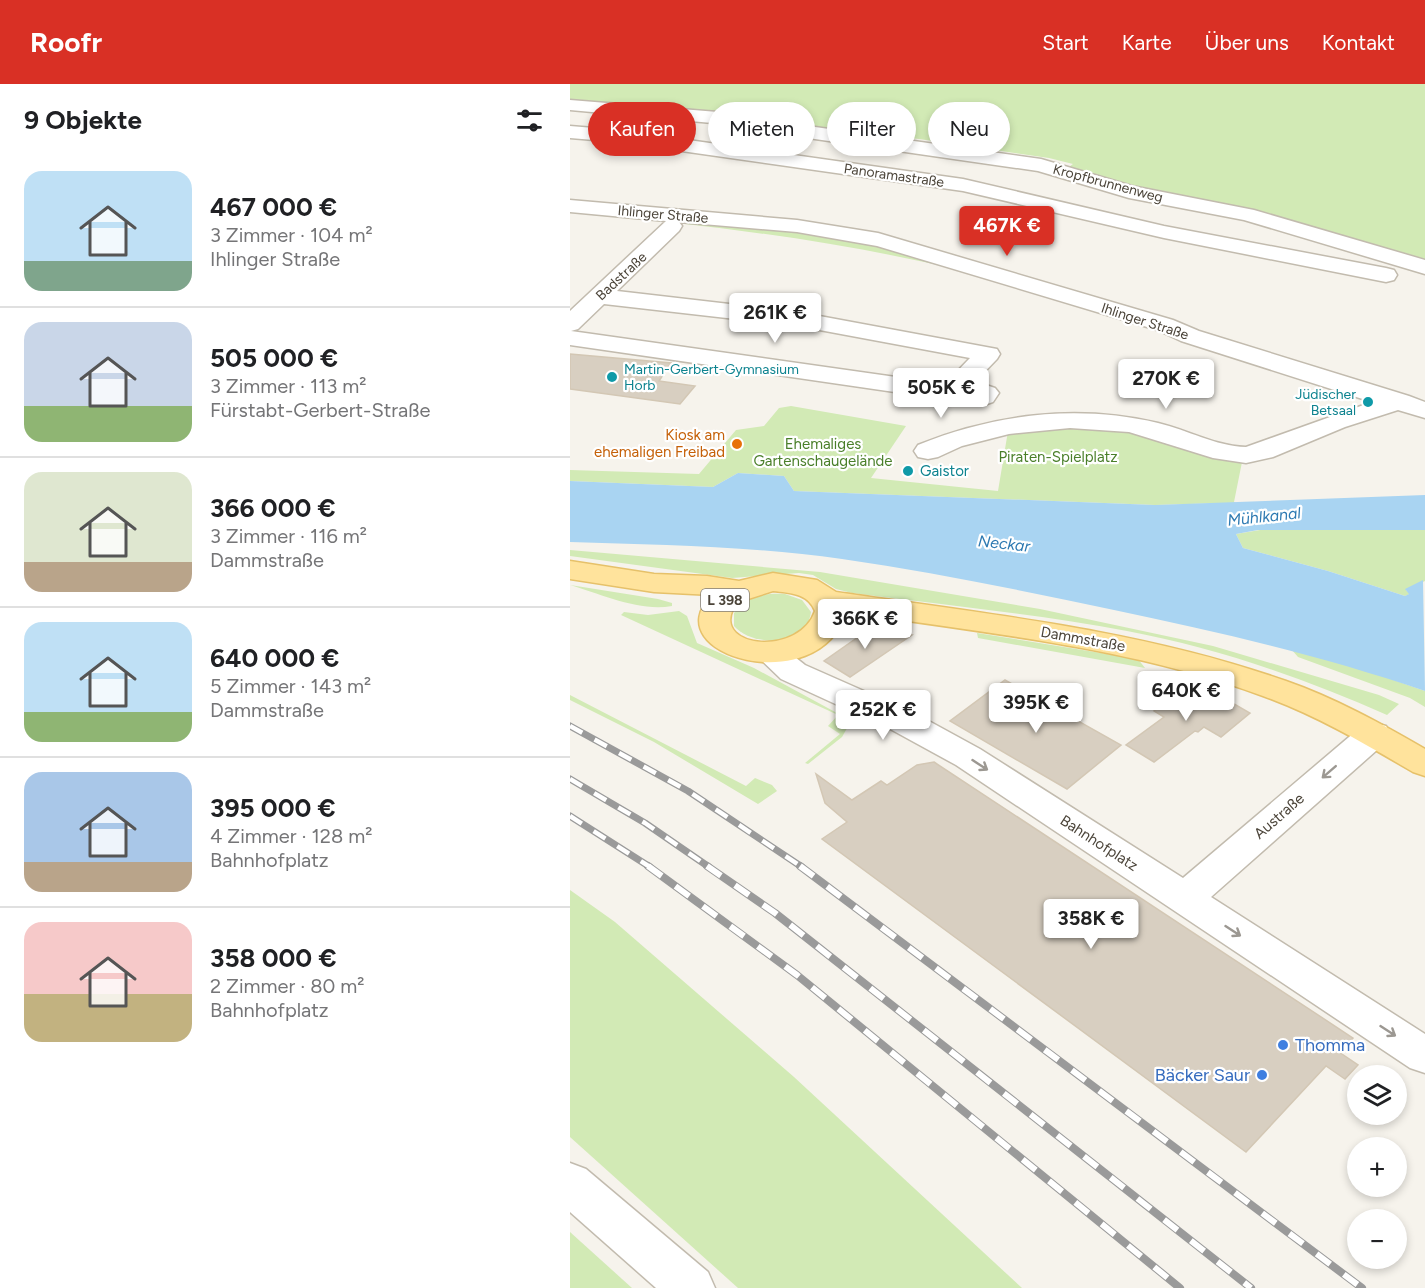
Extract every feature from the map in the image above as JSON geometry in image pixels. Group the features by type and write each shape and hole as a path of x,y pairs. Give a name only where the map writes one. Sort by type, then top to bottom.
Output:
{"main road":[{"path":"570,570 654,583 728,600"},
{"name":"L 398","path":"790,582 819,592 822,623 790,650 770,653 736,648 716,631 714,620 728,600 756,584 790,582"},
{"name":"Dammstraße","path":"822,623 899,613 1070,636 1185,660 1277,689 1374,734 1425,764"}],"street":[{"name":"Kropfbrunnenweg","path":"570,105 768,122 808,132 1041,165 1129,192 1247,214 1425,267"},
{"name":"Panoramastraße","path":"570,132 618,136 969,186 1164,232 1425,283"},
{"name":"Ihlinger Straße","path":"570,206 797,226 920,251 1165,326 1190,336 1425,410"},
{"name":"Ihlinger Straße","path":"570,214 803,241 863,250 970,276 1002,277"},
{"name":"Badstraße","path":"570,324 671,226"},
{"path":"599,296 798,319 988,354 951,392"},
{"path":"570,338 984,397 986,393"},
{"path":"928,451 972,433 1026,425 1075,422 1108,423 1152,429 1206,448 1249,455 1329,424 1400,401"},
{"path":"822,623 809,664 825,686"},
{"name":"Bahnhofplatz","path":"770,653 793,672 929,736 969,758 1425,1056"},
{"name":"Austraße","path":"1185,899 1374,734"},
{"path":"570,1183 691,1288"}],"green space":[{"path":"570,84 1425,84 1425,267 1066,169 1073,164 1010,152 1010,102 928,102 928,140 916,139 916,102 827,102 827,130 815,128 815,102 708,102 708,117 696,116 696,102 588,102 588,105 570,103"},
{"path":"570,210 752,225 884,245 968,272 875,252 782,236 592,215"},
{"name":"Ehemaliges Gartenschaugelände","path":"791,406 906,426 871,478 998,491 1008,431 1077,426 1148,431 1242,462 1234,502 1284,530 1425,530 1425,581 1406,590 1410,594 1405,596 1328,571 1243,548 1236,534 1260,530 1223,503 1155,505 794,491 784,476 738,473 713,487 570,481 570,470 699,474 736,430 764,426 779,408"},
{"path":"570,550 820,572 1040,609 1213,646 1379,695 1399,704 1387,715 1292,677 1227,655 1127,631 852,593 836,589 813,575 799,573 732,578 570,556"},
{"path":"570,585 658,599 672,603 672,606 646,607"},
{"path":"770,594 785,594 802,600 811,612 800,632 778,640 766,640 753,638 734,626 734,613 751,599"},
{"path":"679,611 687,616 697,643 754,668 848,719 850,723 842,737 808,764 805,763 840,734 828,726 838,715 621,615 624,612 648,615"},
{"path":"977,633 1138,659 1145,668 978,638"},
{"path":"1292,650 1365,670 1425,691 1425,707 1410,698 1298,657"},
{"path":"570,695 746,786 755,778 772,785 777,791 758,804 654,742 570,700"},
{"path":"570,890 615,922 794,1077 1022,1288 738,1288 570,1137"},
{"path":"570,1232 632,1288 570,1288"}],"water":[{"path":"738,473 784,476 794,491 1155,505 1425,495 1425,530 1258,530 1236,534 1243,548 1328,571 1405,596 1409,594 1405,589 1423,580 1425,691 1387,678 1232,636 978,582 910,570 774,551 570,542 570,481 713,487"}],"building":[{"name":"Martin-Gerbert-Gymnasium Horb","path":"570,354 671,363 659,381 695,386 680,404 570,389"},
{"path":"871,628 912,635 850,677 824,661"},
{"path":"1005,680 1121,745 1067,789 950,721"},
{"path":"1188,686 1216,702 1222,697 1250,713 1221,737 1204,727 1198,732 1195,731 1154,762 1126,745 1164,717 1154,711"},
{"path":"934,762 1353,1038 1339,1052 1358,1065 1347,1065 1345,1079 1326,1066 1246,1152 822,839 847,822 825,803 816,774 852,800 881,781 887,785 917,765"}],"railway":[{"path":"570,726 688,791 802,867"},
{"path":"570,779 645,823 709,867"},
{"path":"570,816 650,867"},
{"path":"648,866 797,975 1180,1288"},
{"path":"707,866 775,913 1251,1288"},
{"path":"800,866 1362,1288"}],"place":[{"name":"Martin-Gerbert-Gymnasium Horb","path":"612,377"},
{"name":"Jüdischer Betsaal","path":"1368,402"},
{"name":"Kiosk am ehemaligen Freibad","path":"737,444"},
{"name":"Gaistor","path":"908,471"},
{"name":"Thomma","path":"1283,1045"},
{"name":"Bäcker Saur","path":"1262,1075"}],"park label":[{"name":"Piraten-Spielplatz","path":"1058,457"}],"water label":[{"name":"Mühlkanal","path":"1264,516"},
{"name":"Neckar","path":"1004,543"}]}
